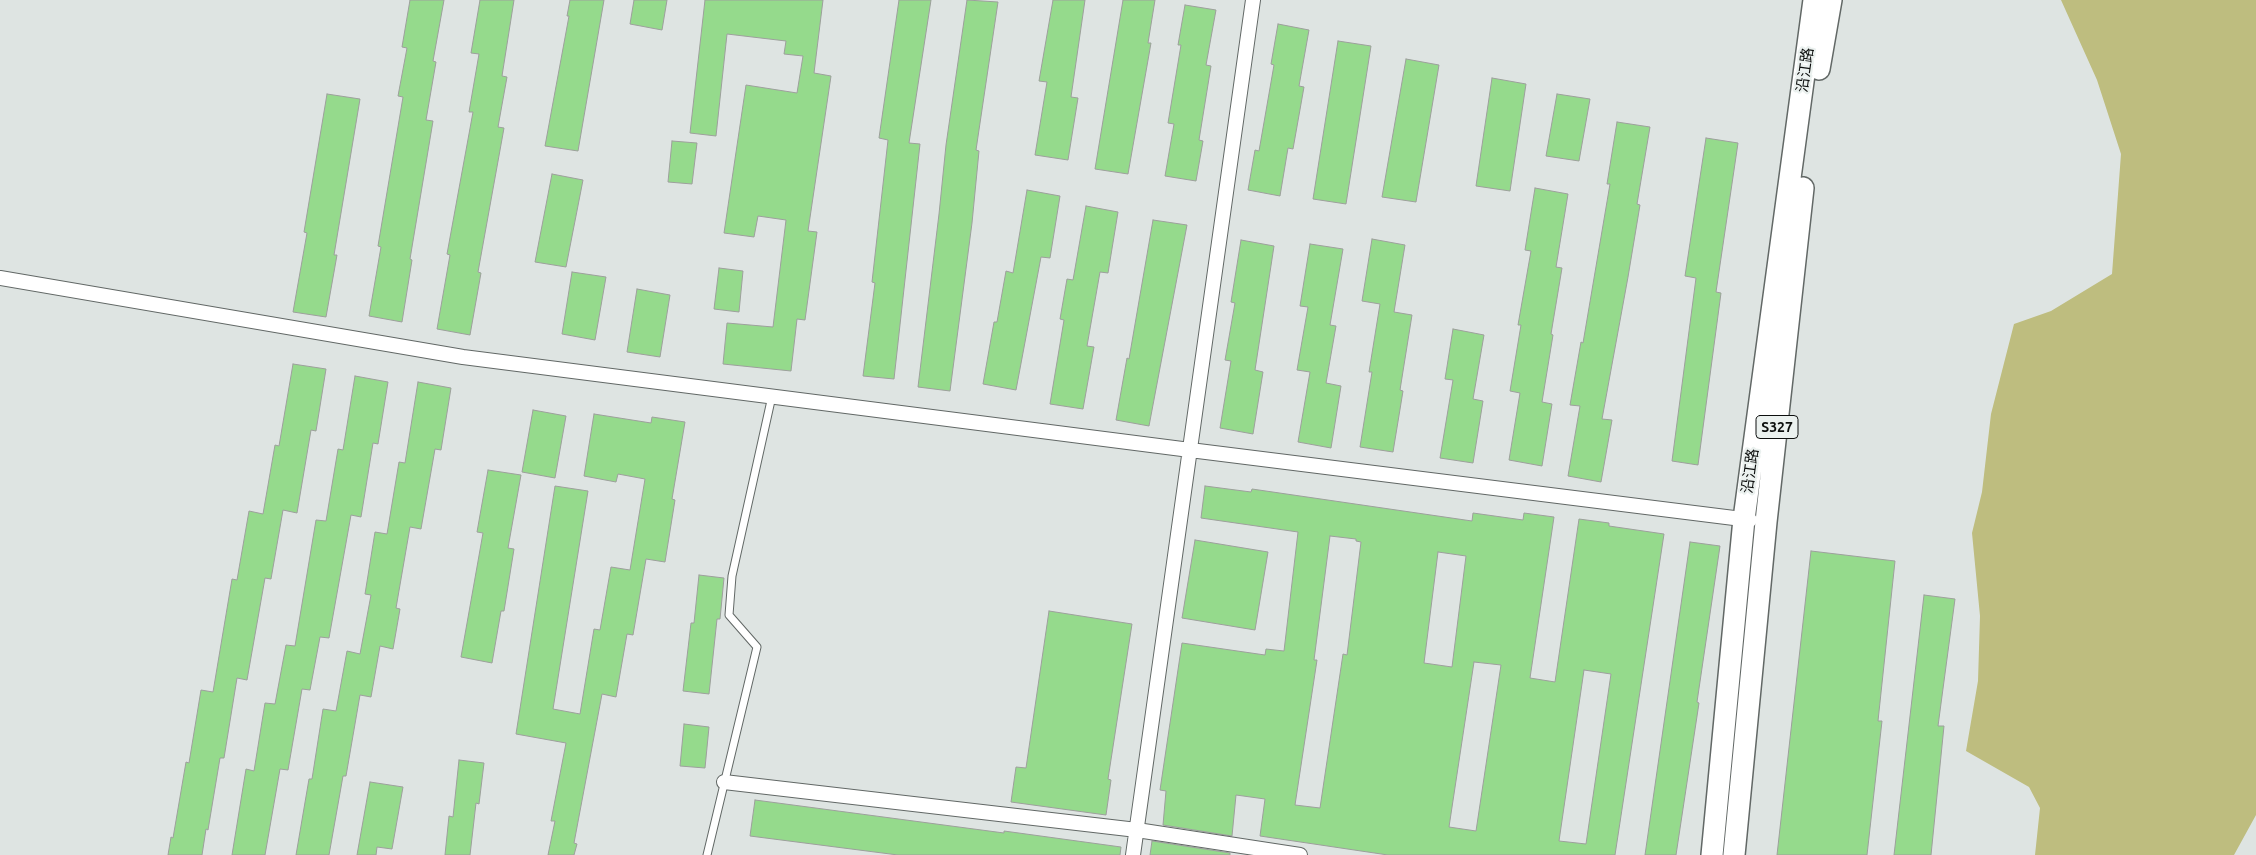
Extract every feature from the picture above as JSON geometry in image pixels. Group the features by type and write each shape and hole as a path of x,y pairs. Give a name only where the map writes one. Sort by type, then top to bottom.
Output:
{"main road":[{"name":"沿江路","path":"1712,855 1744,519 1814,0"},
{"name":"沿江路","path":"1734,855 1766,522 1814,96 1831,0"}],"street":[{"path":"1133,855 1253,0"},
{"path":"0,278 463,357 1766,522"},
{"path":"724,782 1137,830 1300,855"}],"lane":[{"path":"707,855 757,647 729,614 732,576 772,396"}],"shaded area":[{"path":"2061,0 2256,0 2256,815 2234,855 2035,855 2040,808 2029,787 1966,751 1978,681 1980,616 1972,533 1982,492 1991,414 2014,324 2051,311 2112,274 2121,154 2097,80"}],"building":[{"path":"410,0 444,0 433,61 436,62 426,120 433,121 410,259 412,260 402,322 369,316 381,247 378,246 403,97 398,96 407,48 402,47"},
{"path":"480,0 514,0 502,76 507,77 498,127 504,128 478,272 481,273 470,335 437,329 450,255 447,254 473,112 469,112 479,54 471,53"},
{"path":"570,0 604,0 578,151 545,146 569,16 567,16"},
{"path":"634,0 667,0 662,30 630,24"},
{"path":"705,0 823,0 814,73 831,76 808,231 817,232 805,320 797,319 791,371 723,364 727,323 773,327 786,220 758,216 754,237 724,233 746,85 797,93 803,56 784,54 786,41 727,34 716,136 690,133"},
{"path":"899,0 931,0 909,143 920,144 894,379 863,376 875,283 872,282 888,140 879,138"},
{"path":"967,0 998,2 976,150 979,151 972,223 950,391 918,387 946,145"},
{"path":"1053,0 1085,0 1071,97 1078,98 1068,160 1035,155 1047,82 1039,81"},
{"path":"1123,0 1155,0 1148,43 1151,43 1128,174 1095,169"},
{"path":"1185,5 1216,10 1206,65 1211,66 1199,140 1203,141 1196,181 1165,176 1174,124 1168,123 1181,45 1178,45"},
{"path":"1278,24 1309,30 1299,86 1304,87 1293,149 1288,148 1280,196 1248,190 1255,150 1259,151 1274,65 1271,64"},
{"path":"1338,41 1371,46 1346,204 1313,199"},
{"path":"1406,59 1439,65 1416,202 1382,197"},
{"path":"1492,78 1526,84 1510,191 1476,186"},
{"path":"327,94 360,99 334,255 337,255 326,317 293,312 307,233 304,232"},
{"path":"1557,94 1590,99 1579,161 1546,156"},
{"path":"1617,122 1650,127 1637,204 1640,205 1602,419 1612,420 1601,482 1568,476 1580,406 1570,405 1581,342 1583,343 1610,184 1607,184"},
{"path":"1706,138 1738,143 1716,292 1721,293 1698,465 1672,461 1696,278 1685,276"},
{"path":"672,141 697,143 692,184 668,182"},
{"path":"552,174 583,180 566,267 535,262"},
{"path":"1535,188 1568,194 1556,267 1562,268 1542,402 1552,404 1542,466 1509,460 1520,393 1510,391 1521,325 1518,325 1531,251 1525,250"},
{"path":"1027,190 1060,196 1050,258 1041,257 1016,390 983,384 994,322 997,322 1006,271 1013,273"},
{"path":"1086,206 1118,212 1108,273 1100,272 1087,346 1094,347 1083,409 1050,404 1064,320 1060,319 1067,279 1073,280"},
{"path":"1153,220 1187,225 1149,426 1116,420 1127,358 1129,359"},
{"path":"1372,239 1405,245 1394,312 1412,315 1400,390 1403,391 1393,452 1360,447 1380,304 1362,301"},
{"path":"1241,240 1274,246 1255,370 1263,372 1253,434 1220,428 1231,361 1225,360 1235,303 1231,302"},
{"path":"1310,244 1343,249 1330,325 1336,326 1326,383 1341,386 1331,448 1298,442 1310,372 1297,370 1308,307 1300,306"},
{"path":"719,268 743,271 739,312 714,309"},
{"path":"572,272 606,277 595,340 562,334"},
{"path":"637,289 670,295 660,357 627,352"},
{"path":"1453,329 1484,335 1473,399 1483,401 1473,463 1440,458 1453,380 1445,379"},
{"path":"293,364 326,369 316,431 311,430 297,513 283,510 271,579 265,578 247,680 237,678 224,758 220,758 202,855 168,855 171,837 173,838 186,762 189,763 201,690 213,692 232,579 237,580 249,511 263,514 275,445 279,446"},
{"path":"355,376 388,382 378,444 373,443 361,517 351,515 329,638 320,637 310,690 302,689 288,770 280,769 265,855 232,855 246,769 254,771 265,703 275,704 286,645 295,646 316,520 326,521 338,449 343,450"},
{"path":"418,382 451,388 441,450 435,449 421,529 410,527 396,608 400,609 393,649 380,646 371,697 360,695 346,776 343,776 329,855 296,855 309,779 312,779 323,709 336,711 347,651 360,654 371,595 365,594 375,532 387,534 399,462 405,463"},
{"path":"533,410 566,416 555,478 522,472"},
{"path":"594,414 651,423 652,417 685,422 672,499 675,500 665,562 646,559 633,635 627,634 616,697 602,694 574,843 577,844 574,855 548,855 555,821 551,821 566,743 516,734 555,486 588,491 553,709 580,714 594,629 600,630 611,567 630,570 645,479 618,474 616,482 584,476"},
{"path":"488,470 521,475 508,548 514,549 504,611 501,611 492,663 461,657 483,533 477,532"},
{"path":"1205,486 1251,492 1252,489 1472,521 1473,513 1523,520 1524,513 1554,517 1530,678 1555,682 1579,519 1609,523 1609,526 1664,534 1615,855 1388,855 1260,836 1265,799 1236,795 1232,836 1163,825 1166,791 1160,790 1182,643 1265,655 1266,649 1284,651 1298,532 1201,518","holes":["1330,536 1356,539 1356,541 1361,542 1347,655 1343,654 1320,808 1295,805 1317,660 1314,660","1438,552 1466,556 1452,667 1424,663","1474,662 1501,665 1476,831 1449,827","1584,670 1611,674 1586,844 1559,841"]},
{"path":"1195,540 1268,552 1255,630 1182,618"},
{"path":"1690,542 1720,546 1697,702 1699,703 1676,855 1645,855"},
{"path":"1811,551 1895,561 1878,721 1882,721 1867,855 1777,855"},
{"path":"699,575 724,578 720,619 717,619 709,694 683,691 691,623 694,623"},
{"path":"1924,595 1955,599 1938,726 1944,726 1931,855 1894,855"},
{"path":"1049,611 1132,624 1108,779 1111,780 1106,815 1011,802 1016,767 1026,768"},
{"path":"684,724 709,727 705,768 680,766"},
{"path":"459,760 484,763 479,804 476,803 470,855 445,855 449,816 453,817"},
{"path":"370,782 403,787 392,849 377,847 376,855 357,855"},
{"path":"755,800 1121,847 1120,855 898,855 750,836"},
{"path":"1152,841 1230,853 1230,855 1150,855"}]}
